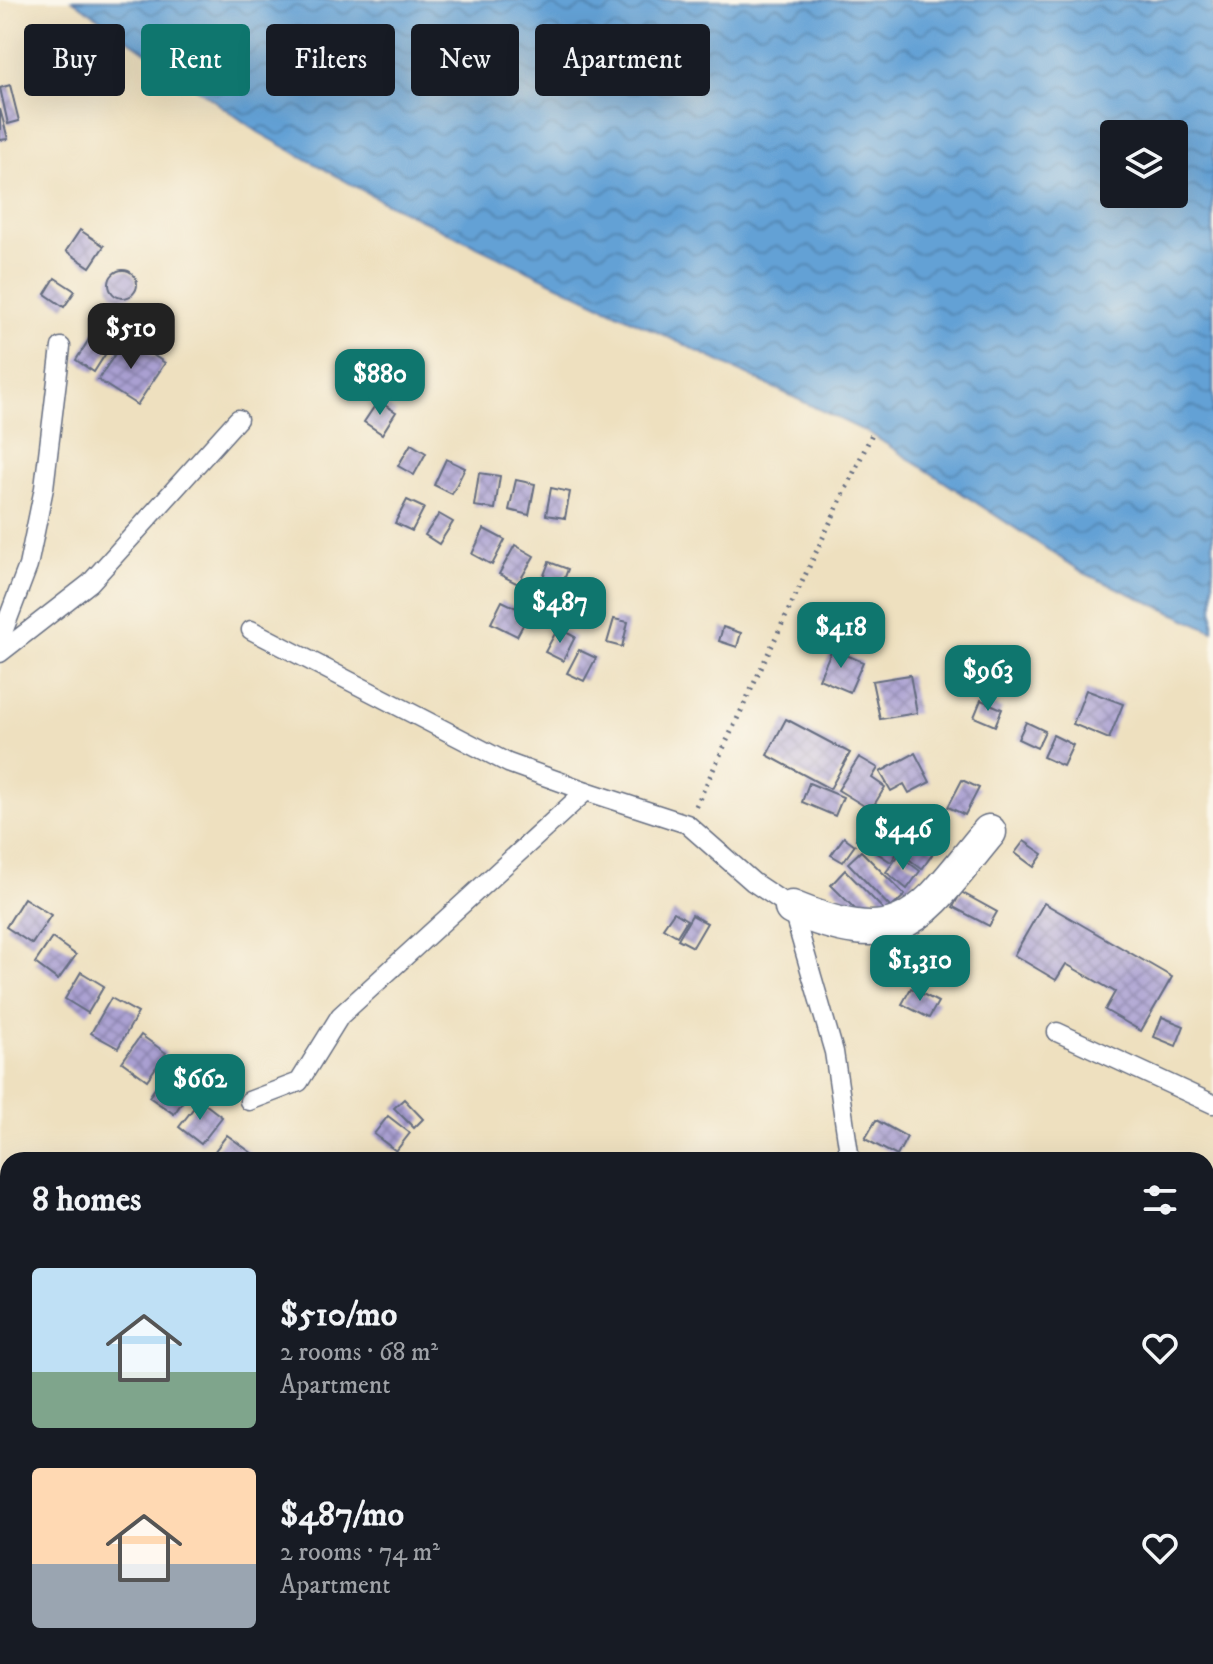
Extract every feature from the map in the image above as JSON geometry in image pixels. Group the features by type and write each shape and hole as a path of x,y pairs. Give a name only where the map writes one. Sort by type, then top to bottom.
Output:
{"street":[{"path":"792,908 852,928 889,928 926,909 989,832"}],"lane":[{"path":"0,640 28,566 44,488 61,347"},
{"path":"0,653 90,583 238,419"},
{"path":"251,630 508,763 687,824 753,882 792,908 834,1052 849,1152"},
{"path":"249,1101 299,1082 340,1016 586,791"},
{"path":"1057,1032 1213,1104"}],"path":[{"path":"687,824 872,434"}],"water":[{"path":"73,0 1213,0 1213,631 1084,573 871,434 378,199 258,132 208,96 250,96 250,24 141,24 141,49 125,37 125,24 107,24"}],"building":[{"path":"10,85 19,121 8,124 0,88"},
{"path":"0,109 8,139 0,140"},
{"path":"80,230 104,246 90,267 66,251"},
{"path":"123,270 133,274 137,284 133,294 123,298 113,294 109,284 113,274"},
{"path":"55,278 75,291 64,307 45,294"},
{"path":"95,330 113,342 94,372 76,360"},
{"path":"126,337 165,363 137,405 98,380"},
{"path":"378,401 396,412 382,434 364,422"},
{"path":"411,444 426,453 414,475 398,466"},
{"path":"446,459 465,468 452,494 434,485"},
{"path":"479,473 500,476 495,509 474,506"},
{"path":"516,480 535,484 529,515 509,510"},
{"path":"551,488 570,492 565,518 546,515"},
{"path":"407,500 424,508 412,531 395,523"},
{"path":"439,514 453,522 439,544 425,535"},
{"path":"484,529 505,540 492,565 472,554"},
{"path":"515,545 534,556 518,584 499,574"},
{"path":"549,562 568,569 559,593 540,586"},
{"path":"502,601 529,614 517,636 491,623"},
{"path":"614,619 628,622 622,647 607,643"},
{"path":"723,627 741,633 737,647 719,641"},
{"path":"558,628 575,637 563,661 545,652"},
{"path":"832,649 863,662 850,692 819,679"},
{"path":"579,650 596,658 584,681 567,673"},
{"path":"910,675 917,713 880,719 872,681"},
{"path":"1086,690 1123,704 1109,739 1073,724"},
{"path":"981,700 1002,709 995,726 974,717"},
{"path":"786,719 850,753 830,789 767,755"},
{"path":"1026,722 1045,731 1037,748 1018,739"},
{"path":"1053,735 1073,745 1063,766 1043,757"},
{"path":"915,753 930,782 909,793 904,784 891,791 880,772"},
{"path":"859,757 878,768 872,778 885,787 871,810 838,790"},
{"path":"962,780 979,788 965,815 948,807"},
{"path":"809,783 843,797 835,816 802,802"},
{"path":"877,808 912,831 891,862 856,839"},
{"path":"844,837 855,845 843,862 831,855"},
{"path":"919,838 936,849 922,869 906,857"},
{"path":"1024,841 1043,854 1034,867 1015,853"},
{"path":"861,851 905,895 891,908 848,863"},
{"path":"899,855 920,871 907,889 886,872"},
{"path":"845,870 885,911 871,925 831,885"},
{"path":"961,892 997,912 989,926 953,907"},
{"path":"24,898 51,915 32,944 6,927"},
{"path":"1044,903 1172,977 1141,1031 1105,1010 1115,992 1066,964 1056,980 1014,955"},
{"path":"674,912 687,920 677,936 663,928"},
{"path":"692,915 707,923 693,947 678,939"},
{"path":"52,938 76,955 58,980 35,963"},
{"path":"914,954 941,969 934,980 908,965"},
{"path":"81,972 104,986 88,1013 65,999"},
{"path":"911,988 938,1002 929,1018 902,1004"},
{"path":"111,998 138,1013 118,1048 91,1033"},
{"path":"1162,1017 1184,1026 1176,1046 1154,1037"},
{"path":"141,1035 166,1053 147,1080 122,1062"},
{"path":"171,1065 196,1082 174,1114 149,1097"},
{"path":"404,1099 423,1119 414,1128 394,1108"},
{"path":"200,1100 222,1117 201,1144 179,1127"},
{"path":"388,1116 410,1133 396,1151 374,1134"},
{"path":"876,1120 907,1137 899,1152 889,1152 865,1139"},
{"path":"227,1135 250,1152 214,1152"}]}
